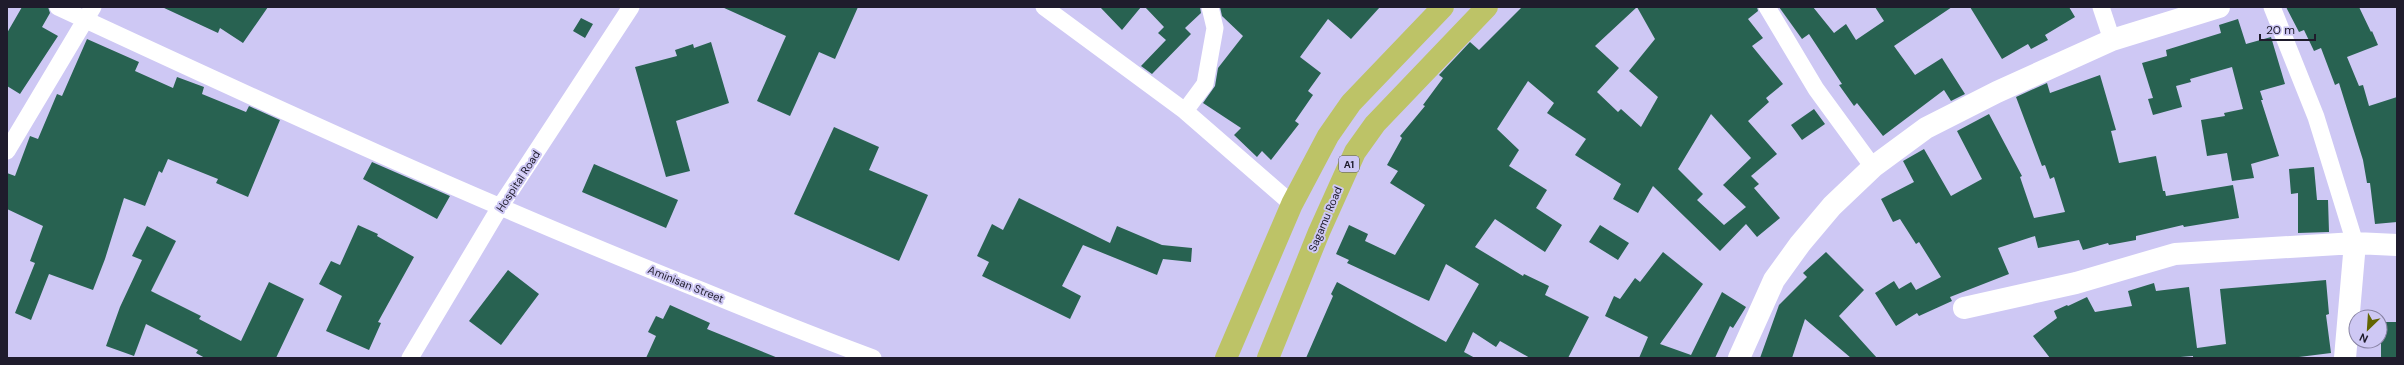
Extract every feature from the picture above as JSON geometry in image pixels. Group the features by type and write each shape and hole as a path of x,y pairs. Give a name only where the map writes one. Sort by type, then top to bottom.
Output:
{"highway":[{"path":"1226,358 1292,204 1328,136 1351,103 1443,7"},
{"name":"Sagamu Road","path":"1268,358 1322,225 1355,152 1375,124 1487,7"}],"street":[{"name":"Aminisan Street","path":"58,7 89,13 208,78 500,208 873,358"},
{"name":"Hospital Road","path":"410,358 500,208 631,7"},
{"path":"1044,7 1185,111 1292,204"},
{"path":"1185,111 1205,84 1215,28 1210,7"},
{"path":"1767,7 1816,89 1873,167"},
{"path":"2102,7 2112,40"},
{"path":"1739,358 1774,280 1800,244 1832,206 1873,167 1926,128 1997,92 2112,40 2219,7"},
{"path":"2272,7 2316,117 2355,243 2345,358"},
{"path":"7,151 89,13"},
{"path":"1964,308 2076,283 2175,254 2355,243 2397,245"}],"building":[{"path":"22,7 48,7 50,13 42,27 58,36 20,94 7,86 7,33"},
{"path":"162,7 268,7 243,43 220,28 218,33"},
{"path":"722,7 858,7 835,59 819,52 790,116 757,101 786,36"},
{"path":"1100,7 1141,7 1122,30"},
{"path":"1145,7 1200,7 1201,13 1185,28 1191,34 1152,74 1141,66 1166,40 1158,33 1164,27"},
{"path":"1220,7 1380,7 1351,39 1328,19 1300,57 1321,73 1308,91 1313,95 1295,121 1299,124 1271,160 1262,151 1257,157 1234,135 1241,128 1203,103 1215,86 1218,68 1243,36 1222,16"},
{"path":"1522,7 1637,7 1757,7 1758,11 1748,19 1763,38 1752,46 1783,84 1766,98 1769,102 1748,121 1777,154 1751,176 1759,184 1754,188 1780,218 1757,237 1746,224 1720,251 1653,186 1638,213 1613,199 1621,184 1575,155 1586,139 1547,113 1554,103 1528,81 1497,129 1519,150 1509,166 1547,190 1536,208 1562,225 1545,252 1495,219 1475,247 1523,276 1524,274 1549,286 1545,295 1589,317 1568,358 1530,358 1500,341 1496,347 1473,332 1464,352 1475,358 1306,358 1333,296 1331,294 1337,282 1446,342 1479,284 1446,264 1429,301 1347,263 1349,260 1336,254 1349,225 1368,234 1365,241 1395,255 1425,205 1390,183 1398,171 1387,165 1402,138 1400,136 1425,106 1423,105 1443,78 1439,75 1470,42 1479,50","holes":["1637,7 1655,39 1629,71 1658,97 1641,127 1621,109 1618,112 1597,92 1619,68 1595,46","1711,114 1751,158 1723,185 1746,207 1724,225 1697,200 1703,194 1678,169"]},
{"path":"1779,7 1813,7 1834,33 1846,24 1856,40 1884,21 1875,7 1952,7 1894,46 1915,75 1942,58 1965,94 1951,101 1944,90 1883,136 1857,103 1854,106 1839,85 1842,84 1809,34 1802,39"},
{"path":"1970,7 2069,7 2075,17 2045,35 2048,40 2031,49 2028,44 2002,59"},
{"path":"2286,7 2359,7 2371,32 2372,31 2378,45 2347,57 2359,86 2363,85 2369,106 2397,97 2397,222 2375,224 2370,183 2367,183 2363,160 2339,83 2335,85 2321,48 2314,51 2304,30 2299,32"},
{"path":"581,18 593,24 585,38 573,31"},
{"path":"2238,19 2246,44 2271,37 2285,84 2260,91 2263,100 2261,100 2279,156 2251,164 2254,178 2232,181 2227,153 2207,156 2201,120 2225,116 2224,113 2243,109 2232,67 2190,79 2191,82 2176,86 2182,107 2153,115 2148,99 2153,98 2142,63 2167,56 2166,50 2221,33 2219,25"},
{"path":"87,39 139,62 135,71 173,88 177,77 204,87 202,94 246,112 249,106 280,120 248,197 216,183 218,179 168,159 162,173 159,171 145,206 124,198 105,259 93,290 49,274 31,320 15,313 35,263 30,261 43,226 7,209 7,173 15,176 30,136 38,139 57,94 62,96"},
{"path":"711,42 729,103 676,121 690,171 666,177 635,67 677,56 675,50 693,44 694,48"},
{"path":"2100,75 2116,130 2111,131 2119,163 2156,156 2163,191 2165,191 2166,196 2233,185 2239,218 2184,227 2183,225 2136,236 2136,240 2109,245 2108,243 2083,250 2079,240 2038,248 2035,236 1998,248 2009,274 1950,297 1952,301 1919,316 1917,313 1896,326 1875,293 1894,281 1899,289 1911,282 1916,290 1941,277 1919,242 1916,244 1900,219 1893,222 1881,199 1914,182 1903,161 1924,149 1951,196 1982,179 1957,131 1989,114 2022,176 2020,177 2034,218 2065,212 2054,177 2050,179 2045,165 2042,166 2016,97 2047,83 2050,93"},
{"path":"1814,109 1825,124 1802,140 1791,125"},
{"path":"834,127 879,147 869,170 928,195 899,261 794,214"},
{"path":"372,162 450,196 437,219 363,179"},
{"path":"594,164 678,200 666,228 582,192"},
{"path":"2314,167 2317,200 2328,200 2329,232 2298,233 2298,193 2291,194 2289,169"},
{"path":"1019,198 1110,243 1117,226 1162,245 1192,248 1191,262 1163,259 1157,275 1083,245 1062,286 1081,296 1070,319 982,276 989,262 977,256 992,224 1003,230"},
{"path":"358,225 378,234 377,236 414,257 378,322 381,323 369,350 326,331 342,296 319,284 331,261 340,265"},
{"path":"1600,225 1629,243 1618,260 1589,242"},
{"path":"147,226 176,241 151,291 201,316 199,319 241,341 269,282 304,299 276,358 205,358 196,353 198,350 146,324 134,356 106,346 120,307 142,260 132,256"},
{"path":"1663,252 1703,284 1660,344 1691,355 1722,292 1746,307 1733,328 1730,326 1715,358 1639,358 1648,337 1605,316 1614,296 1620,299 1635,278 1640,282"},
{"path":"1826,252 1864,290 1839,316 1877,358 1851,358 1805,319 1792,358 1760,358 1779,305 1807,277 1803,273"},
{"path":"508,270 539,294 501,345 469,321"},
{"path":"2326,280 2329,314 2326,315 2331,353 2291,358 2193,358 2193,356 2168,358 2050,358 2033,336 2057,318 2054,311 2067,305 2068,306 2087,297 2095,312 2132,306 2128,291 2154,283 2156,291 2189,287 2197,348 2226,344 2220,289"},
{"path":"670,305 710,323 707,329 778,358 646,358 656,336 648,332 656,316 663,319"},
{"path":"2388,322 2397,322 2397,358 2381,358 2381,349 2388,349"}]}
